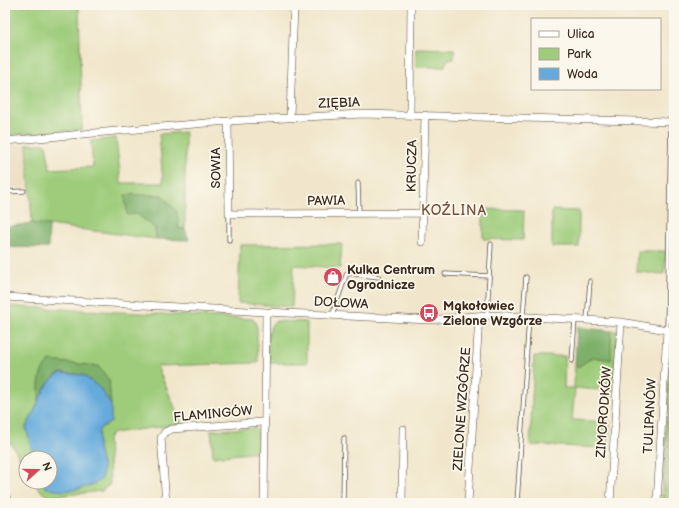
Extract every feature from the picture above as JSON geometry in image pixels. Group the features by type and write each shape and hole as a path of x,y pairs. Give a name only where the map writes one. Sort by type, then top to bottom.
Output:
{"street":[{"path":"290,117 294,5"},
{"path":"410,114 411,5"},
{"name":"ZIĘBIA","path":"5,141 228,121 290,117 410,114 672,122"},
{"name":"KRUCZA","path":"422,242 425,115"},
{"name":"SOWIA","path":"228,121 229,214"},
{"name":"PAWIA","path":"229,214 423,214"},
{"name":"DOŁOWA","path":"5,296 266,312 429,320 483,315 526,316 621,322 671,331"},
{"name":"FLAMINGÓW","path":"264,503 263,422 266,312"},
{"name":"ZIELONE WZGÓRZE","path":"468,503 483,315"},
{"name":"ZIMORODKÓW","path":"610,503 621,322"},
{"name":"TULIPANÓW","path":"657,503 671,331"},
{"name":"FLAMINGÓW","path":"166,503 162,438 165,432 172,429 263,422"},
{"path":"402,503 403,429"},
{"path":"5,494 9,503"}],"lane":[{"path":"671,331 672,122"},
{"path":"358,183 359,213"},
{"path":"5,192 24,191"},
{"path":"229,214 229,240"},
{"path":"483,315 489,276 491,244"},
{"path":"332,315 347,273 379,277"},
{"path":"445,274 489,276"},
{"path":"517,503 526,316 526,277"},
{"path":"587,320 590,281"},
{"path":"572,361 575,320"},
{"path":"343,503 344,438"}],"shaded area":[{"path":"27,144 29,187 5,189 5,146"}],"green space":[{"path":"5,5 79,5 82,130 5,135"},
{"path":"416,48 454,49 454,59 448,59 444,67 416,67"},
{"path":"185,132 185,229 179,229 177,212 162,195 126,195 137,214 155,228 156,239 32,223 27,144 46,144 50,169 93,167 91,141 116,138 121,183 163,183 159,134"},
{"path":"125,195 162,195 177,212 179,229 185,229 189,240 156,239 155,228 137,214 127,215"},
{"path":"483,209 524,210 523,240 483,239"},
{"path":"552,210 579,211 579,247 552,247"},
{"path":"32,223 49,225 48,248 5,247 5,227"},
{"path":"342,244 340,268 294,265 292,307 238,303 240,245"},
{"path":"637,251 666,251 664,274 636,272"},
{"path":"5,306 254,319 257,327 258,363 157,366 182,424 113,433 108,438 110,484 102,491 47,497 40,490 58,490 58,483 103,469 98,448 99,429 111,422 109,380 51,361 40,379 39,401 26,427 32,450 18,450 18,456 10,442 5,442"},
{"path":"276,321 307,322 307,363 269,363 269,334 272,324"},
{"path":"577,327 611,331 611,360 593,357 579,366 575,366"},
{"path":"611,331 617,331 613,391 575,388 572,420 610,422 609,448 530,445 534,356 565,356 564,388 574,388 575,366 579,366 593,357 611,360"},
{"path":"670,351 672,354 663,503 661,503"},
{"path":"674,355 674,503 665,503"},
{"path":"51,361 98,366 109,380 111,405 100,388 83,375 61,373 55,376 45,388 39,401 39,384 41,374 46,365"},
{"path":"255,428 259,432 259,452 213,457 211,430"}],"water":[{"path":"61,373 83,375 100,388 111,405 111,422 99,429 98,448 103,469 102,479 90,486 75,490 59,491 56,490 58,490 58,450 32,450 26,427 44,389 54,377"}],"place":[{"name":"Kulka Centrum Ogrodnicze","path":"333,277"},
{"name":"Mąkołowiec Zielone Wzgórze","path":"429,313"}],"district":[{"name":"KOŹLINA","path":"454,210"}]}
